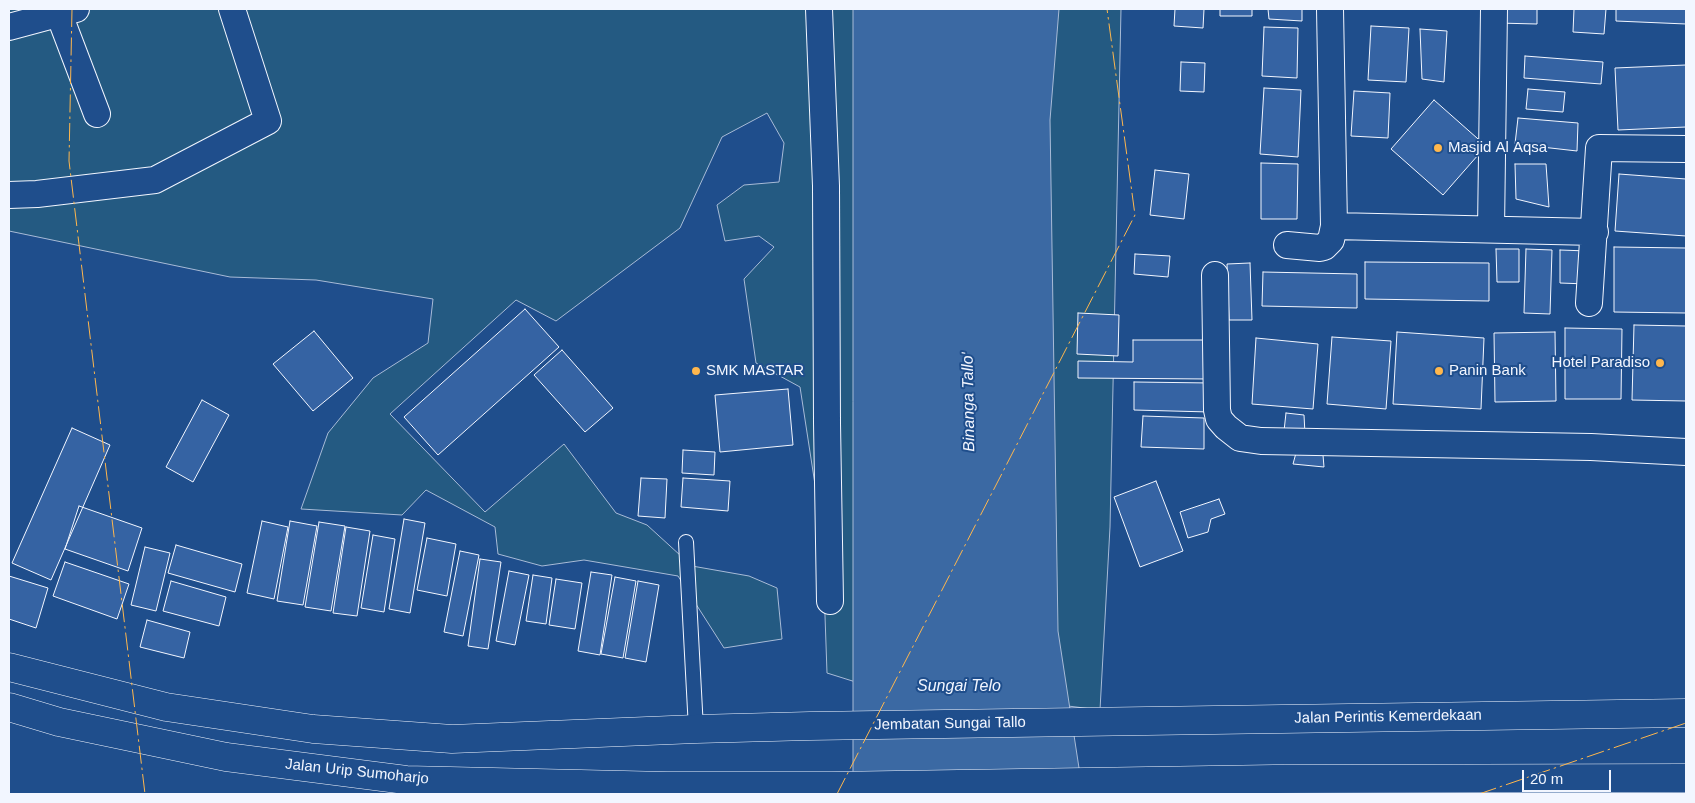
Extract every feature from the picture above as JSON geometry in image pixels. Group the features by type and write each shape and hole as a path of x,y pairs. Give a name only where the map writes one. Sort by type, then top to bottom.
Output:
{"highway":[{"path":"9,666 166,708 313,729 452,739 696,729"},
{"name":"Jalan Urip Sumoharjo","path":"9,707 59,722 226,757 406,780 657,786 832,786 1274,779 1686,778"},
{"name":"Jalan Perintis Kemerdekaan","path":"1090,723 1227,719 1686,713"},
{"name":"Jembatan Sungai Tallo","path":"696,729 1090,723"}],"street":[{"path":"9,195 36,194 155,180 268,122 232,9"},
{"path":"819,9 826,186 830,601"},
{"path":"1286,245 1320,248 1331,240 1334,226 1330,9"},
{"path":"1491,229 1494,9"},
{"path":"9,28 68,11 98,114"},
{"path":"1589,303 1599,148 1686,149"},
{"path":"1334,226 1595,232"},
{"path":"1215,275 1216,410 1222,423 1240,438 1261,442 1591,447 1686,452"}],"lane":[{"path":"686,542 696,729"}],"shaded area":[{"path":"9,9 855,9 897,695 827,673 822,530 800,387 756,363 744,279 774,247 759,236 725,241 717,205 744,185 779,182 784,143 767,113 722,137 680,228 556,321 516,300 390,414 485,512 564,444 616,513 647,525 692,566 749,576 777,588 782,639 724,648 678,576 584,560 542,566 498,554 495,527 426,490 402,515 301,509 328,433 373,378 428,343 433,299 316,280 230,277 9,231"},
{"path":"1022,9 1121,9 1110,527 1100,710 1044,703"}],"water":[{"name":"Sungai Telo","path":"853,9 1059,9 1050,120 1058,631 1083,794 853,794"}],"building":[{"path":"1175,9 1204,9 1203,28 1174,26"},
{"path":"1220,9 1252,9 1252,16 1220,16"},
{"path":"1268,9 1302,9 1302,21 1269,19"},
{"path":"1497,9 1537,9 1537,24 1497,23"},
{"path":"1574,9 1606,9 1604,34 1573,32"},
{"path":"1616,9 1686,9 1686,24 1616,21"},
{"path":"1371,26 1409,28 1406,82 1368,80"},
{"path":"1264,27 1298,28 1297,78 1262,76"},
{"path":"1420,29 1447,31 1444,82 1422,79"},
{"path":"1525,56 1603,62 1601,84 1524,78"},
{"path":"1181,62 1205,63 1204,92 1180,91"},
{"path":"1686,65 1686,127 1618,130 1615,68"},
{"path":"1264,88 1301,90 1298,157 1260,154"},
{"path":"1528,89 1565,92 1563,112 1526,109"},
{"path":"1354,91 1390,93 1388,138 1351,136"},
{"name":"Masjid Al Aqsa","path":"1434,100 1486,146 1443,195 1391,149"},
{"path":"1518,118 1578,123 1577,151 1515,144"},
{"path":"1261,163 1298,164 1297,219 1261,219"},
{"path":"1515,164 1546,164 1549,207 1516,199"},
{"path":"1155,170 1189,174 1184,219 1150,215"},
{"path":"1619,174 1686,179 1686,236 1615,231"},
{"path":"1614,247 1686,248 1686,313 1614,312"},
{"path":"1496,249 1519,249 1519,282 1497,282"},
{"path":"1526,249 1552,250 1550,314 1524,313"},
{"path":"1560,250 1588,251 1587,284 1560,283"},
{"path":"1135,254 1170,256 1168,277 1134,274"},
{"path":"1365,262 1489,263 1489,301 1365,299"},
{"path":"1250,263 1252,320 1229,320 1227,264"},
{"path":"1263,272 1357,274 1357,308 1262,306"},
{"path":"525,309 559,347 438,455 404,417"},
{"path":"1078,313 1119,315 1118,356 1077,354"},
{"name":"Hotel Paradiso","path":"1634,325 1686,326 1686,401 1632,400"},
{"path":"1565,328 1622,329 1621,399 1565,399"},
{"path":"314,331 353,378 313,411 273,364"},
{"name":"Panin Bank","path":"1397,332 1484,338 1481,409 1393,404"},
{"path":"1555,332 1556,401 1495,402 1494,333"},
{"path":"1332,337 1391,341 1386,409 1327,404"},
{"path":"1256,338 1318,344 1313,409 1252,404"},
{"path":"1133,340 1209,340 1210,379 1078,378 1078,361 1133,362"},
{"path":"562,350 613,408 585,432 534,375"},
{"path":"1134,382 1211,383 1210,412 1134,410"},
{"path":"788,389 793,445 720,452 715,395"},
{"path":"202,400 229,415 193,482 166,467"},
{"path":"1286,413 1304,415 1305,434 1284,431"},
{"path":"1143,416 1204,418 1204,449 1141,447"},
{"path":"72,428 110,445 51,580 12,563"},
{"path":"683,450 715,452 714,475 682,473"},
{"path":"1296,453 1323,455 1324,467 1293,464"},
{"path":"641,478 667,479 665,518 638,516"},
{"path":"683,478 730,481 728,511 681,507"},
{"path":"1156,481 1183,551 1140,567 1114,497"},
{"path":"1219,499 1225,514 1211,519 1208,532 1188,538 1180,512"},
{"path":"79,506 142,528 128,571 65,549"},
{"path":"404,519 425,523 410,613 389,609"},
{"path":"262,521 288,527 274,599 247,593"},
{"path":"290,521 317,526 303,605 277,601"},
{"path":"319,522 345,526 331,611 305,607"},
{"path":"346,527 370,531 357,616 333,613"},
{"path":"373,535 395,539 384,612 361,608"},
{"path":"427,538 456,544 447,596 417,590"},
{"path":"176,545 242,564 235,592 168,573"},
{"path":"145,547 170,553 156,611 131,605"},
{"path":"460,551 479,555 463,636 444,632"},
{"path":"480,559 501,562 488,649 468,646"},
{"path":"65,562 129,584 117,619 53,596"},
{"path":"509,571 529,575 515,645 496,641"},
{"path":"591,572 612,575 600,655 578,651"},
{"path":"533,575 552,578 546,624 526,621"},
{"path":"9,576 48,588 36,628 9,619"},
{"path":"615,577 636,581 623,658 601,654"},
{"path":"556,579 582,583 575,629 549,625"},
{"path":"171,581 226,597 219,626 163,611"},
{"path":"638,581 659,585 646,662 625,658"},
{"path":"147,620 190,632 184,658 140,647"}],"power":[{"path":"72,9 69,161 145,794"},
{"path":"837,794 1135,215 1107,9"},
{"path":"1479,794 1686,723"}],"place":[{"name":"Masjid Al Aqsa","path":"1438,148"},
{"name":"Hotel Paradiso","path":"1660,363"},
{"name":"SMK MASTAR","path":"696,371"},
{"name":"Panin Bank","path":"1439,371"}],"water label":[{"name":"Binanga Tallo'","path":"969,402"}]}
